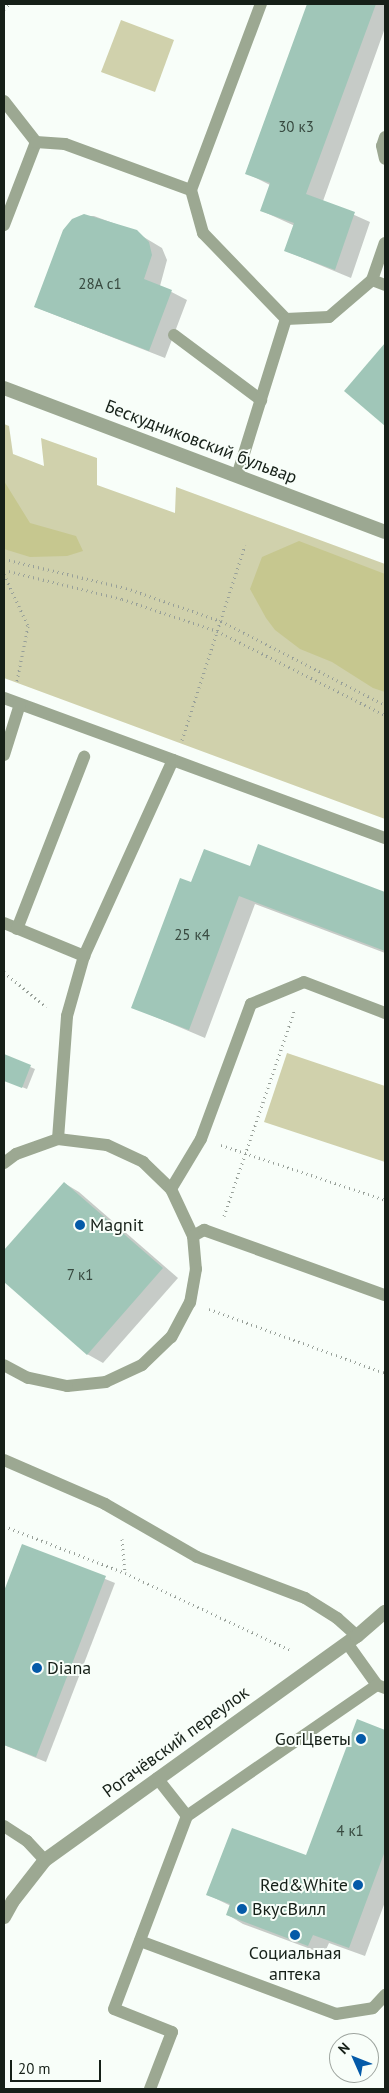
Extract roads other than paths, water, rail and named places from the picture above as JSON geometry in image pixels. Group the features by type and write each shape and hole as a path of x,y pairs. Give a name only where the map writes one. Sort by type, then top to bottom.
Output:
{"street":[{"name":"Бескудниковский бульвар","path":"4,388 385,532"},
{"name":"Рогачёвский переулок","path":"4,1917 13,1900 45,1860 352,1640 385,1612"}],"lane":[{"path":"261,4 191,190 203,233 286,319 330,317 372,280 385,243"},
{"path":"4,101 36,142 65,144 191,190"},
{"path":"385,137 382,146 385,159"},
{"path":"4,225 36,142"},
{"path":"372,280 385,285"},
{"path":"237,476 286,319"},
{"path":"174,335 261,400"},
{"path":"4,755 12,701 385,838"},
{"path":"17,929 84,757"},
{"path":"58,1140 67,1016 84,956 174,760"},
{"path":"4,923 84,956"},
{"path":"171,1189 201,1139 251,1004 304,982 385,1012"},
{"path":"4,1162 16,1154 58,1140 107,1145 143,1162 171,1189 193,1236 196,1270 190,1302 171,1337 142,1364 106,1382 67,1386 28,1378 4,1365"},
{"path":"193,1236 204,1230 385,1295"},
{"path":"4,1460 105,1504 197,1557 305,1598 337,1618 381,1687 187,1816 114,2009 172,2032 150,2089"},
{"path":"157,1778 187,1816"},
{"path":"4,1826 27,1841 45,1860"},
{"path":"140,1941 336,2014 373,2008 385,1994"}],"place":[{"name":"Magnit","path":"80,1225"},
{"name":"Diana","path":"37,1668"},
{"name":"GorЦветы","path":"361,1739"},
{"name":"Red&White","path":"358,1885"},
{"name":"ВкусВилл","path":"242,1909"},
{"name":"Социальная аптека","path":"295,1935"}]}
